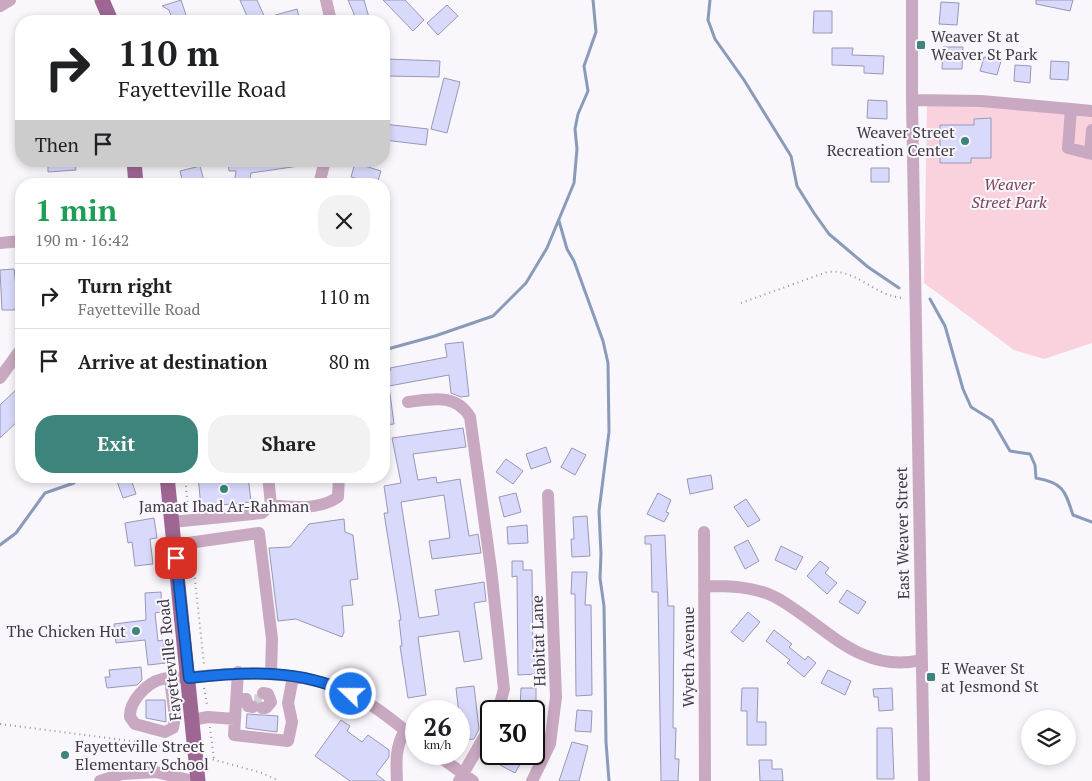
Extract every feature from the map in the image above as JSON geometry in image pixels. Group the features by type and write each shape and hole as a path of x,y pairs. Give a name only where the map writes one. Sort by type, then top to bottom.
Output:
{"main road":[{"path":"102,0 108,15"},
{"name":"Fayetteville Road","path":"168,483 198,781"}],"street":[{"path":"0,6 10,0"},
{"path":"326,0 330,15"},
{"name":"East Weaver Street","path":"912,0 912,100 924,781"},
{"path":"912,100 981,101 1092,111"},
{"path":"1071,109 1068,148 1091,154 1092,130"},
{"path":"0,243 15,241"},
{"path":"0,378 15,357"},
{"path":"408,402 443,398 465,408 470,417 491,569 504,689 501,700"},
{"path":"269,483 271,505"},
{"path":"271,505 291,508 330,503 338,497 339,483"},
{"name":"Habitat Lane","path":"532,781 550,744 556,698 548,495"},
{"path":"172,522 262,514 271,505"},
{"name":"Wyeth Avenue","path":"704,532 705,781"},
{"path":"174,545 259,533 272,638 271,673"},
{"path":"704,586 728,586 760,591 787,604 834,640 858,652 895,662 921,660"},
{"path":"238,672 256,700"},
{"path":"170,679 175,717 173,728 165,732 135,724 130,718 132,703 157,681 170,679 238,672 271,673 338,688 363,700 405,729"},
{"path":"288,703 256,700 235,719 234,735 288,741 292,722 288,703 293,677"},
{"path":"192,720 208,717 235,719"},
{"path":"397,781 396,754 399,742 405,732"},
{"path":"449,765 465,779 480,748"},
{"path":"100,781 122,774 156,772 193,781"}],"path":[{"path":"741,303 827,272 838,271 896,297 915,290"},
{"path":"186,483 189,520"},
{"path":"192,551 204,664"},
{"path":"0,724 139,742 185,751"},
{"path":"214,760 262,773 279,781"}],"green space":[{"name":"Weaver Street Park","path":"927,104 1092,105 1092,343 1044,359 1014,350 924,283"}],"building":[{"path":"181,0 186,15 171,15 169,10 162,6"},
{"path":"240,0 257,0 264,15 246,15"},
{"path":"348,0 364,0 368,15 354,15"},
{"path":"383,0 405,0 424,20 413,31"},
{"path":"1036,0 1073,0 1070,11 1036,4"},
{"path":"941,2 959,3 957,25 939,24"},
{"path":"447,5 458,16 438,35 427,23"},
{"path":"297,9 298,15 276,15"},
{"path":"814,11 832,11 832,33 813,33"},
{"path":"943,47 963,47 962,69 942,69"},
{"path":"832,48 853,48 852,55 884,56 883,74 864,73 864,66 832,65"},
{"path":"984,57 1001,61 997,75 980,71"},
{"path":"390,59 440,61 439,77 390,76"},
{"path":"1051,61 1069,62 1068,80 1050,79"},
{"path":"1015,65 1031,66 1030,83 1014,81"},
{"path":"444,78 460,82 447,133 431,129"},
{"path":"868,100 887,101 887,119 867,118"},
{"name":"Weaver Street Recreation Center","path":"991,118 991,158 971,158 971,163 940,163 940,125 974,125 974,119"},
{"path":"390,125 428,129 426,145 390,141"},
{"path":"48,167 76,167 76,170 48,172"},
{"path":"200,167 203,178 182,178 180,171"},
{"path":"229,167 292,167 251,173 250,178 235,178 236,171 229,171"},
{"path":"354,167 368,167 381,171 379,178 351,177"},
{"path":"871,168 889,168 889,182 871,182"},
{"path":"14,269 15,310 2,310 0,270"},
{"path":"463,342 469,396 461,397 451,393 449,375 390,386 390,368 447,357 445,344"},
{"path":"15,391 15,424 0,438 0,405"},
{"path":"390,394 394,424 390,424"},
{"path":"463,428 466,447 413,454 418,480 436,477 437,483 460,479 469,536 478,534 481,553 432,559 429,541 450,538 444,495 401,502 419,618 439,615 435,590 484,582 486,601 474,603 482,659 464,662 459,631 418,637 426,695 408,698 400,646 402,646 399,620 401,620 384,513 388,513 384,486 401,483 392,438"},
{"path":"546,447 551,462 531,469 526,454"},
{"path":"572,448 586,455 575,475 561,467"},
{"path":"506,459 523,471 513,484 496,472"},
{"path":"711,475 713,489 690,494 687,479"},
{"path":"118,483 132,483 136,494 123,498"},
{"name":"Jamaat Ibad Ar-Rahman","path":"199,483 249,483 251,502 201,507"},
{"path":"516,493 521,512 504,517 499,497"},
{"path":"658,493 671,500 666,512 669,513 664,522 647,514"},
{"path":"746,499 760,520 748,527 734,507"},
{"path":"587,516 590,556 572,557 571,539 574,539 573,517"},
{"path":"154,518 157,538 150,539 153,564 135,566 132,542 128,543 125,523"},
{"path":"344,519 345,532 353,535 358,579 350,580 353,605 342,606 344,632 342,637 296,619 278,621 269,548 290,547 309,524"},
{"path":"527,525 528,543 508,544 507,527"},
{"path":"665,535 668,606 674,606 673,728 676,728 675,759 679,759 678,781 661,781 658,592 652,592 651,544 645,544 645,536"},
{"path":"748,540 759,561 745,569 734,547"},
{"path":"781,546 803,557 796,570 775,560"},
{"path":"512,561 523,561 523,570 532,570 533,655 535,655 536,674 518,675 517,576 512,577"},
{"path":"820,561 829,568 825,573 837,583 827,594 807,576"},
{"path":"572,572 587,572 585,605 591,605 592,695 576,696 575,594 571,594"},
{"path":"847,590 866,602 858,614 839,602"},
{"path":"161,592 162,612 155,613 158,641 163,640 166,663 148,665 145,640 116,643 114,624 146,620 145,593"},
{"path":"748,612 760,622 743,642 731,632"},
{"path":"774,630 792,644 789,647 805,660 808,656 816,663 804,677 787,663 790,660 766,641"},
{"path":"141,667 142,680 137,685 107,688 105,677 110,677 109,670"},
{"path":"828,670 851,681 845,695 821,683"},
{"path":"474,686 479,729 474,739 470,739 470,700 457,700 456,688"},
{"path":"521,688 536,688 536,700 520,700"},
{"path":"742,688 758,688 757,722 766,722 766,745 747,745 747,711 741,711"},
{"path":"892,688 893,710 879,711 878,697 874,697 873,689"},
{"path":"146,700 165,700 166,722 146,718"},
{"path":"577,710 592,711 591,732 575,731"},
{"path":"247,714 278,716 277,732 246,728"},
{"path":"341,720 350,726 347,731 362,742 368,735 389,750 389,757 376,774 385,781 350,781 315,756"},
{"path":"877,728 892,728 894,779 877,779"},
{"path":"572,742 588,746 579,781 559,781"},
{"path":"759,760 772,760 772,769 782,769 783,781 760,781"},
{"path":"500,765 520,765 515,773"}],"waterway":[{"path":"390,348 435,336 493,316 526,283 547,248 574,183 577,149 575,129 578,114 588,91 584,66 596,32 593,0"},
{"path":"710,0 708,20 715,39 744,80 791,156 797,186 814,213 829,234 868,267 899,288"},
{"path":"559,221 567,249 574,261 603,341 608,363 609,432 599,511 600,578 604,606 606,742 609,781"},
{"path":"930,299 945,326 963,389 971,407 992,420 1010,451 1030,454 1035,465 1036,478 1045,480 1062,489 1073,515 1092,522"},
{"path":"0,545 16,533 45,493 74,483"}],"tunnel":[{"path":"254,700 262,701"}],"place":[{"name":"Weaver St at Weaver St Park","path":"921,45"},
{"name":"Weaver Street Recreation Center","path":"965,141"},
{"name":"Jamaat Ibad Ar-Rahman","path":"224,489"},
{"name":"The Chicken Hut","path":"136,631"},
{"name":"E Weaver St at Jesmond St","path":"931,677"},
{"name":"Fayetteville Street Elementary School","path":"65,755"}],"route":[{"path":"176,558 189,678 239,672 271,673 312,679 351,694"}]}
